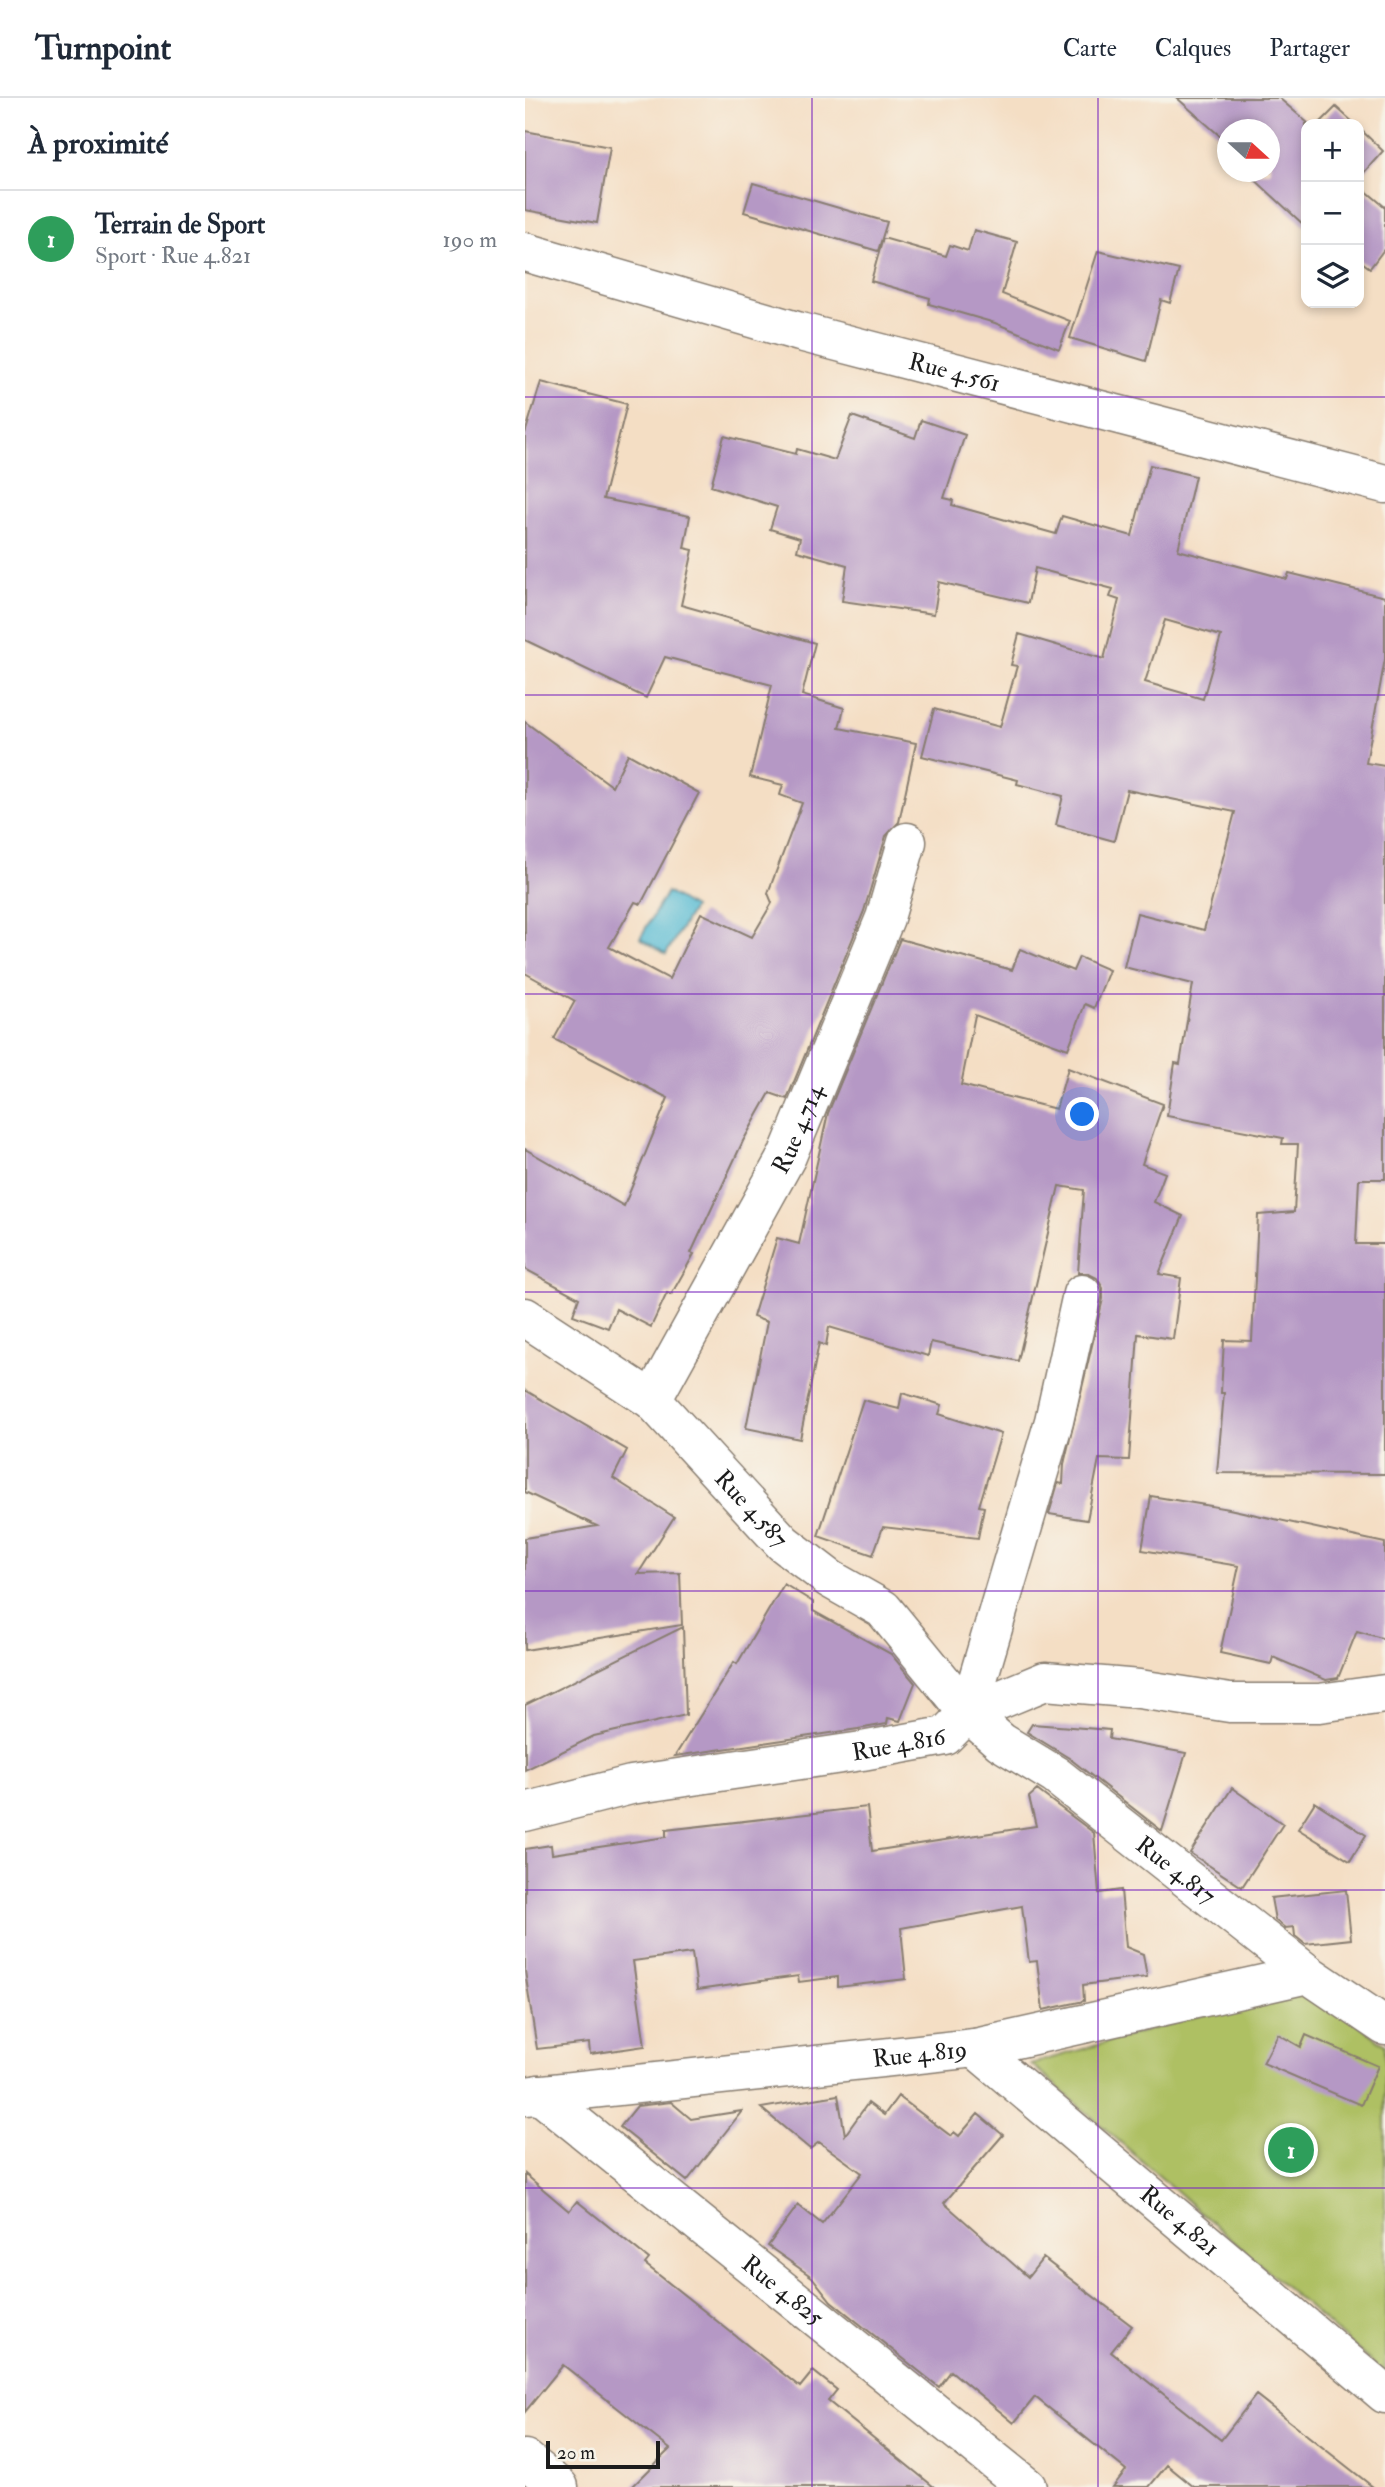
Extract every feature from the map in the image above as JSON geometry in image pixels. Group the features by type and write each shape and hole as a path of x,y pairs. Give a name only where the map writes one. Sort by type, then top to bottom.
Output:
{"street":[{"name":"Rue 4.561","path":"525,252 800,332 1385,484"},
{"name":"Rue 4.714","path":"652,1400 787,1156 885,918 907,842"},
{"path":"968,1713 1053,1421 1082,1294"},
{"name":"Rue 4.587","path":"525,1317 652,1400 783,1543 830,1579 883,1609 968,1713"},
{"name":"Rue 4.816","path":"525,1812 631,1785 945,1736 968,1713 1045,1681 1139,1689 1230,1703 1319,1703 1385,1694"},
{"name":"Rue 4.817","path":"968,1713 1001,1742 1055,1775 1308,1974 1385,2026"},
{"name":"Rue 4.819","path":"532,2095 975,2048 1308,1974"},
{"name":"Rue 4.821","path":"975,2048 1385,2394"},
{"name":"Rue 4.825","path":"532,2095 1027,2487"},
{"path":"525,2459 559,2487"}],"green space":[{"path":"1309,1984 1385,2045 1385,2374 1031,2064"}],"water":[{"path":"667,892 693,908 666,954 640,938"}],"building":[{"path":"1177,98 1279,98 1303,119 1301,119 1301,222 1257,182 1280,182 1280,119 1217,119 1217,133"},
{"path":"1336,107 1349,119 1324,119"},
{"path":"525,131 610,147 597,223 525,210"},
{"path":"1364,133 1383,151 1364,172"},
{"path":"753,183 887,222 878,251 744,212"},
{"path":"1364,189 1385,207 1385,248 1370,268 1364,264"},
{"path":"974,230 1017,242 1002,294 1070,321 1059,349 995,323 929,304 930,298 871,281 883,238 946,256 950,245 968,251"},
{"path":"1098,251 1179,270 1170,303 1161,300 1146,361 1070,338"},
{"path":"541,382 627,404 603,499 690,516 684,548 693,550 681,605 815,643 802,695 844,708 839,728 916,743 899,822 886,836 864,911 787,1099 770,1093 743,1141 691,1253 694,1254 671,1295 667,1293 651,1327 616,1309 608,1328 573,1315 579,1298 525,1269 525,1149 624,1206 668,1098 554,1039 575,1001 525,973 525,722 612,786 628,754 699,793 641,904 635,902 609,947 669,979 701,913 752,937 772,903 768,893 802,803 780,795 783,785 750,777 772,685 665,657 646,698 525,640 525,434"},
{"path":"852,416 915,438 921,420 965,435 944,498 953,500 952,505 1056,534 1062,516 1132,536 1150,465 1195,476 1178,550 1287,579 1289,573 1385,597 1385,659 1366,763 1385,766 1385,1179 1359,1179 1356,1244 1385,1244 1385,1474 1217,1473 1224,1393 1221,1393 1224,1340 1252,1341 1258,1215 1294,1212 1298,1144 1282,1144 1283,1138 1167,1116 1175,1063 1180,1064 1193,984 1124,967 1137,913 1204,930 1235,812 1127,790 1114,841 1056,825 1063,796 1017,784 1018,780 922,756 934,709 1000,727 1017,666 1011,665 1019,634 1104,659 1119,600 1110,597 1113,589 1035,568 1028,603 939,582 934,614 842,601 847,565 797,551 800,538 770,529 777,507 711,486 724,436 796,454 797,449 835,460","holes":["1165,620 1221,636 1203,699 1145,682"]},
{"path":"900,939 1012,970 1020,949 1073,971 1079,957 1109,970 1094,1008 1085,1004 1068,1049 975,1015 961,1085 1056,1109 1068,1068 1163,1104 1142,1164 1165,1173 1154,1202 1183,1216 1159,1274 1181,1278 1173,1339 1138,1334 1129,1460 1099,1459 1087,1520 1049,1514 1058,1483 1063,1484 1064,1464 1103,1299 1103,1288 1097,1278 1087,1273 1078,1273 1084,1190 1059,1186 1018,1361 931,1342 928,1356 829,1327 826,1346 819,1343 800,1439 746,1428 767,1322 753,1317 777,1238 799,1244 828,1113"},
{"path":"525,1390 627,1450 613,1478 674,1517 638,1574 680,1573 682,1625 525,1650 525,1538 597,1526 525,1492"},
{"path":"902,1393 942,1405 939,1414 1001,1434 979,1506 984,1507 978,1538 883,1527 873,1555 818,1536 863,1400 899,1409"},
{"path":"1151,1496 1229,1509 1385,1543 1385,1639 1357,1631 1338,1678 1326,1680 1273,1657 1271,1664 1220,1653 1239,1566 1142,1550"},
{"path":"784,1584 813,1602 813,1611 891,1654 915,1683 900,1721 888,1718 887,1724 675,1756 734,1662 737,1664"},
{"path":"683,1627 686,1715 594,1736 525,1770 525,1705"},
{"path":"1032,1724 1110,1730 1109,1739 1186,1753 1162,1831 1069,1758 1027,1732"},
{"path":"1232,1788 1283,1824 1242,1887 1190,1853"},
{"path":"1037,1790 1094,1833 1099,1893 1121,1890 1126,1947 1143,1954 1147,1977 1083,1985 1084,2001 1043,2010 1037,1961 1029,1962 1022,1906 901,1928 906,1979 838,1987 838,1977 799,1982 798,1976 697,1990 692,1953 633,1961 645,2046 590,2054 589,2043 537,2049 525,1971 525,1849 551,1845 552,1854 666,1837 666,1830 867,1807 872,1851 1036,1826 1029,1797"},
{"path":"1315,1802 1366,1835 1350,1861 1298,1829"},
{"path":"1346,1890 1351,1939 1305,1944 1295,1936 1294,1927 1285,1928 1275,1920 1271,1898"},
{"path":"1278,2034 1301,2047 1306,2035 1378,2066 1361,2105 1263,2063"},
{"path":"838,2095 845,2135 868,2103 884,2115 898,2096 951,2136 954,2132 959,2136 978,2114 1003,2135 944,2203 1028,2277 1043,2258 1132,2326 1111,2352 1221,2440 1256,2395 1373,2487 1194,2487 1167,2465 1149,2487 1113,2487 1126,2470 1035,2397 1014,2423 951,2371 939,2387 831,2301 812,2277 768,2246 798,2205 822,2224 862,2173 819,2142 810,2149 761,2108"},
{"path":"671,2102 691,2119 742,2111 687,2181 620,2127 637,2106"},
{"path":"525,2174 569,2211 577,2201 649,2259 645,2264 800,2387 813,2371 837,2390 828,2401 934,2487 632,2487 670,2449 563,2365 525,2412"}],"place":[{"name":"Terrain de Sport","path":"1291,2150"}]}
